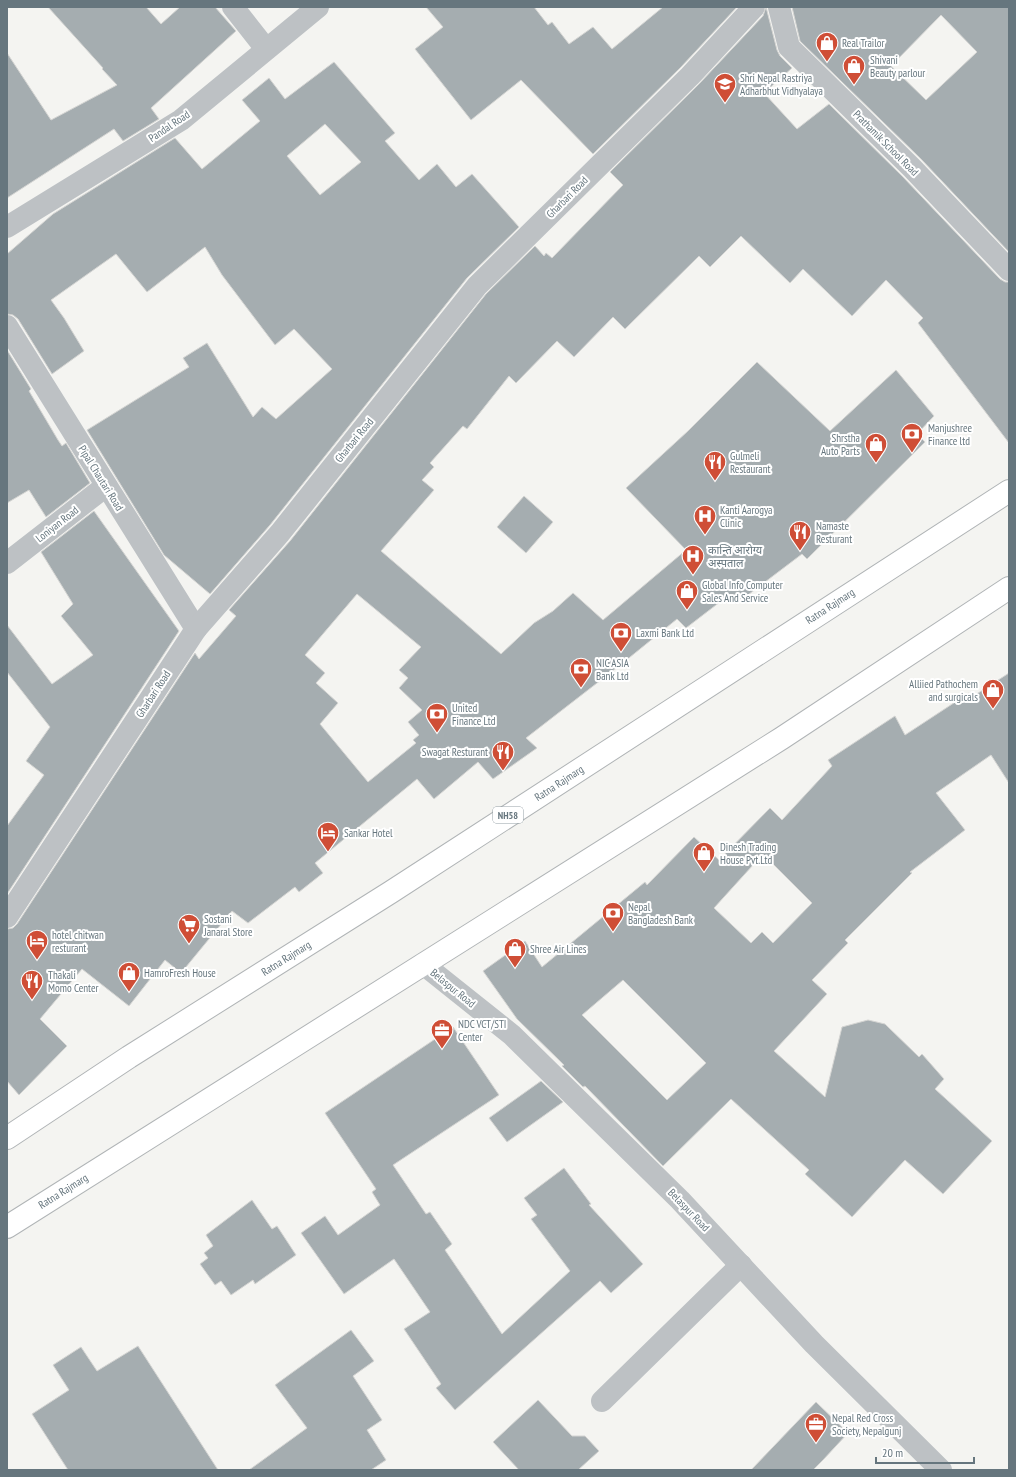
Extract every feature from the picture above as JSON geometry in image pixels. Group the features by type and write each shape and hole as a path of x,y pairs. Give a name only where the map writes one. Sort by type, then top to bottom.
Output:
{"highway":[{"name":"Ratna Rajmarg","path":"7,1138 129,1057 391,892 1009,491"},
{"name":"Ratna Rajmarg","path":"7,1227 782,738 1009,588"}],"street":[{"path":"233,7 266,49"},
{"name":"Pandal Road","path":"7,227 181,120 318,7"},
{"name":"Gharbari Road","path":"7,917 196,629 280,533 477,286 690,76 754,7"},
{"name":"Prathamik School Road","path":"778,7 789,47 912,168 1009,270"},
{"name":"Pipal Chautari Road","path":"7,326 196,629"},
{"name":"Loniyan Road","path":"7,563 106,486"},
{"name":"Belaspur Road","path":"423,964 512,1035 680,1200 814,1344 941,1470"},
{"path":"602,1402 741,1265"}],"building":[{"path":"48,7 146,7 161,24 180,7 215,7 236,31 151,108 159,119 123,141 114,129 7,198 7,53 51,120 117,85"},
{"path":"426,7 534,7 548,25 552,22 569,44 593,27 612,49 663,7 737,7 681,67 593,154 521,80 471,120 415,49 443,27"},
{"path":"766,7 777,50 780,56 792,68 764,93 797,129 829,104 903,177 1000,279 1005,282 1009,282 1009,443 918,323 923,318 886,280 852,316 803,269 790,283 741,236 710,267 699,256 625,329 613,317 574,357 557,341 516,383 509,376 467,429 463,426 430,463 434,467 422,480 434,490 381,551 501,654 534,623 553,611 573,593 603,620 686,550 626,488 688,431 757,362 830,431 896,370 934,416 917,434 925,442 807,559 802,554 736,604 729,595 686,628 677,619 526,738 537,748 493,779 478,762 434,799 417,779 315,863 323,873 299,892 295,887 248,923 232,911 181,973 165,960 129,1006 82,969 40,1019 67,1046 19,1095 7,1081 7,929 13,928 17,924 195,653 199,659 236,616 229,610 290,541 486,294 535,246 544,256 546,253 552,258 623,185 610,172 699,84 763,16","holes":["357,594 421,647 399,670 408,678 399,688 422,710 408,722 419,735 413,740 416,743 368,782 320,724 338,703 316,683 325,673 305,655"]},
{"path":"792,7 1009,7 1009,252 921,159 800,41","holes":["941,15 977,52 926,100 891,66"]},
{"path":"334,62 395,133 385,141 419,180 437,164 456,187 472,174 519,227 467,278 270,525 210,594 164,555 87,430 189,367 183,358 207,343 253,417 262,407 276,419 332,369 294,329 275,345 222,275 205,247 147,292 116,254 51,300 84,351 52,374 18,319 13,315 7,314 7,254 53,214 175,138 202,169 260,121 242,100 269,78 285,99","holes":["325,124 361,162 320,195 287,156"]},
{"path":"7,350 31,389 29,391 58,440 62,446 66,443 90,483 46,517 29,490 7,503"},
{"path":"524,496 553,522 526,553 497,527"},
{"path":"94,511 179,631 7,894 7,826 44,775 26,761 50,727 7,672 7,625 52,684 93,655 61,616 73,604 41,552"},
{"path":"1009,673 1009,783 991,755 936,793 965,830 910,872 912,873 845,940 848,943 812,980 827,994 774,1051 825,1097 842,1027 868,1020 885,1024 919,1057 922,1054 944,1079 935,1089 992,1141 943,1194 905,1160 852,1217 805,1174 809,1170 731,1099 663,1166 517,1019 483,971 525,941 542,967 645,882 647,885 694,837 719,860 770,808 782,820 832,766 828,760 895,716 905,735 969,693 972,697","holes":["763,854 812,903 773,943 762,932 751,943 714,908","623,980 706,1063 667,1100 582,1015"]},
{"path":"453,1027 499,1095 393,1165 426,1214 430,1212 452,1244 445,1250 502,1334 570,1271 531,1219 537,1215 524,1198 564,1168 591,1204 589,1205 643,1264 611,1293 600,1281 455,1410 436,1388 441,1384 404,1329 430,1312 394,1259 344,1294 301,1233 325,1216 338,1235 380,1205 372,1192 376,1189 325,1113"},
{"path":"541,1081 563,1102 507,1142 489,1118"},
{"path":"252,1200 272,1229 277,1226 296,1255 255,1284 253,1280 231,1295 221,1281 215,1285 200,1264 208,1258 204,1253 213,1246 206,1235"},
{"path":"351,1330 374,1361 353,1376 382,1420 367,1430 386,1460 371,1470 249,1470 307,1428 275,1385"},
{"path":"138,1346 218,1470 68,1470 32,1414 69,1390 53,1365 81,1347 97,1371"},
{"path":"538,1400 572,1436 585,1436 599,1451 578,1470 519,1470 493,1442"},
{"path":"816,1402 848,1433 823,1460 813,1470 751,1470"}],"place":[{"name":"Real Trailor","path":"827,62"},
{"name":"Shivani Beauty parlour","path":"854,86"},
{"name":"Shri Nepal Rastriya Adharbhut Vidhyalaya","path":"725,104"},
{"name":"Manjushree Finance ltd","path":"912,454"},
{"name":"Shrstha Auto Parts","path":"876,464"},
{"name":"Gulmeli Restaurant","path":"715,482"},
{"name":"Kanti Aarogya Clinic","path":"705,536"},
{"name":"Namaste Resturant","path":"800,552"},
{"name":"कान्ति आराेग्य अस्पताल","path":"693,576"},
{"name":"Global Info Computer Sales And Service","path":"687,610"},
{"name":"Laxmi Bank Ltd","path":"621,652"},
{"name":"NIC ASIA Bank Ltd","path":"581,688"},
{"name":"Alliied Pathochem and surgicals","path":"993,710"},
{"name":"United Finance Ltd","path":"437,734"},
{"name":"Swagat Resturant","path":"503,772"},
{"name":"Sankar Hotel","path":"328,852"},
{"name":"Dinesh Trading House Pvt.Ltd","path":"704,872"},
{"name":"Nepal Bangladesh Bank","path":"613,932"},
{"name":"Sostani Janaral Store","path":"189,944"},
{"name":"hotel chitwan resturant","path":"37,960"},
{"name":"Shree Air Lines","path":"515,968"},
{"name":"HamroFresh House","path":"129,992"},
{"name":"Thakali Momo Center","path":"32,1000"},
{"name":"NDC VCT/STI Center","path":"442,1050"},
{"name":"Nepal Red Cross Society, Nepalgunj","path":"816,1444"}]}
